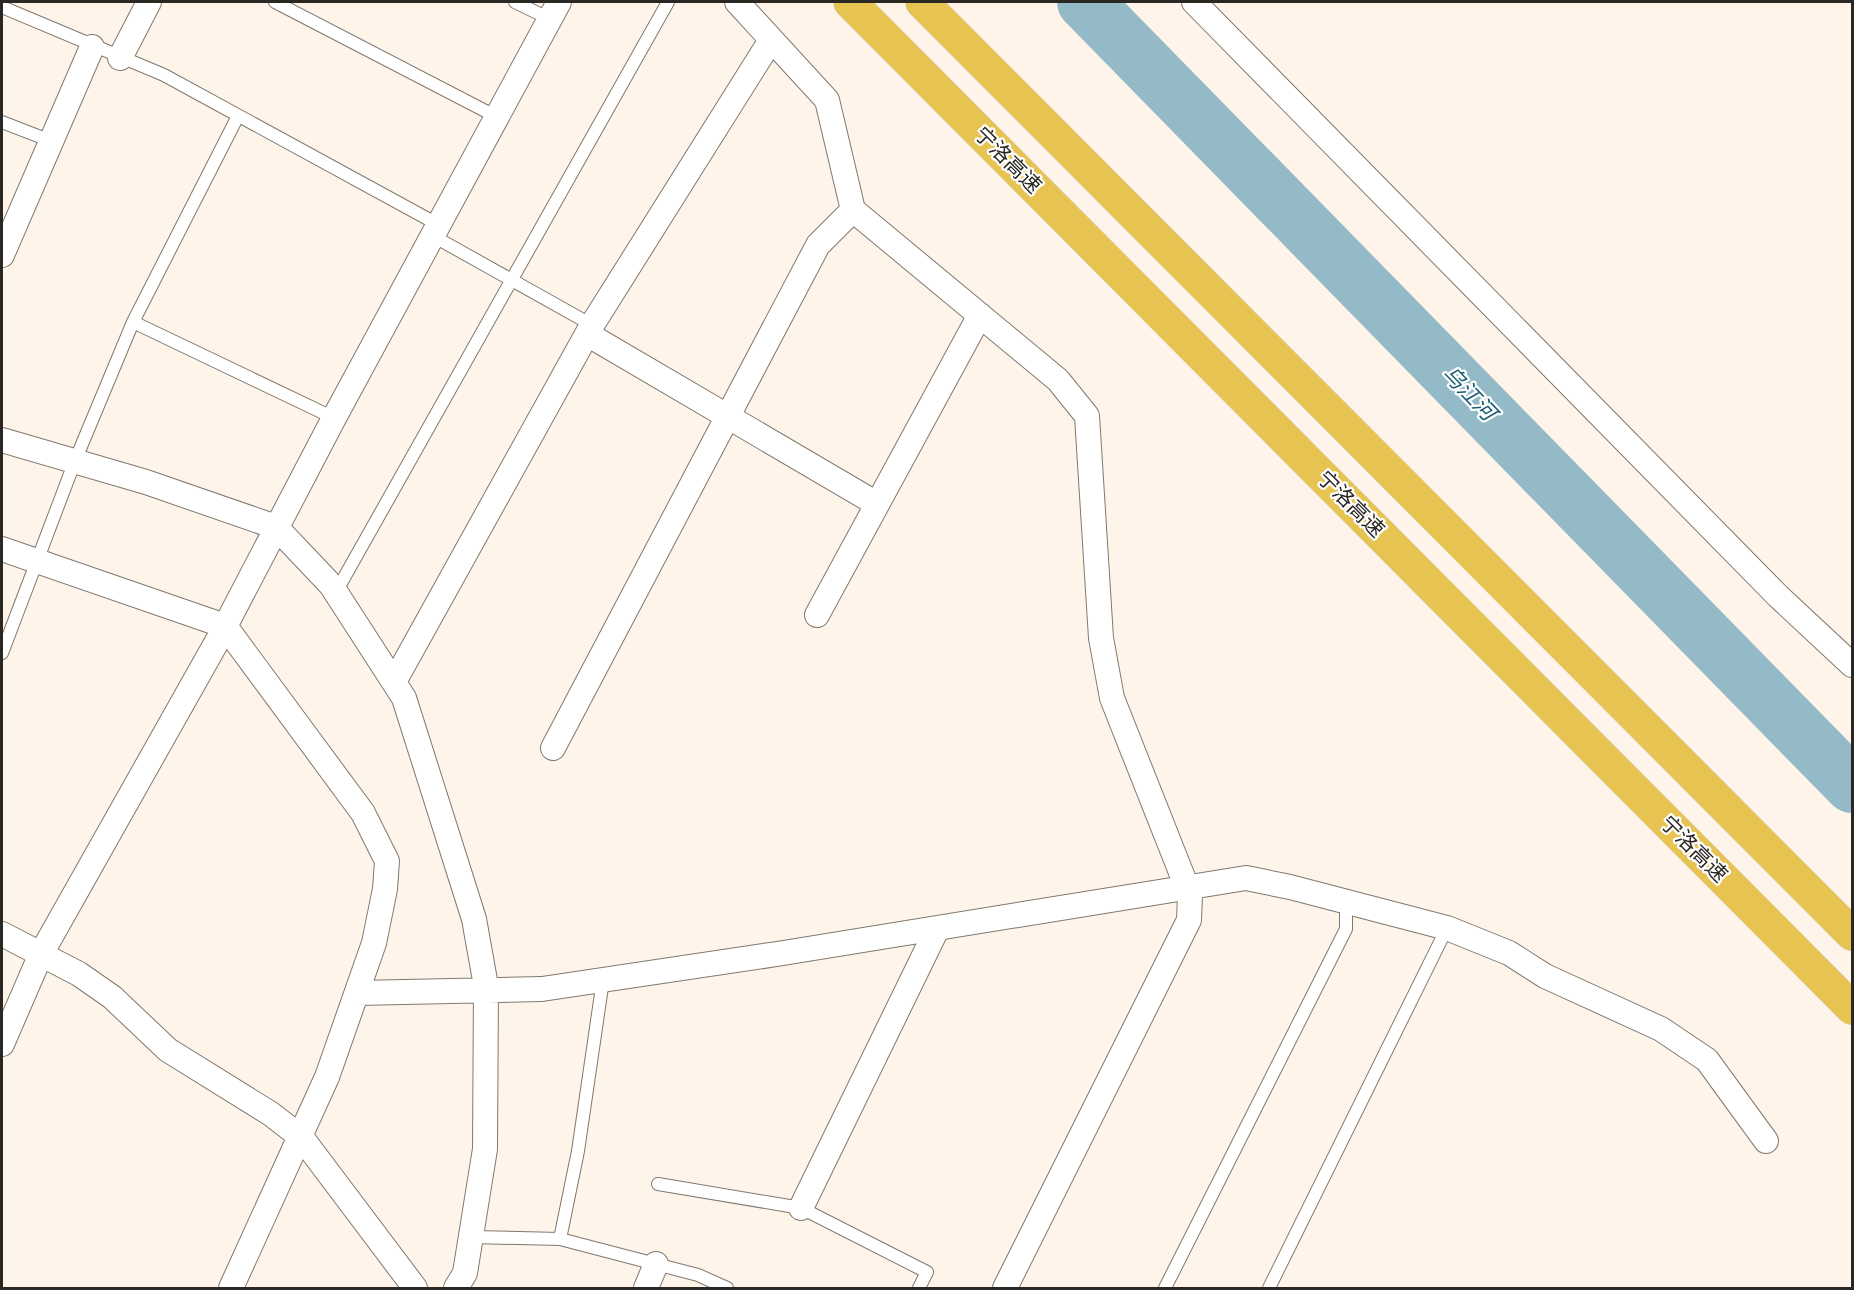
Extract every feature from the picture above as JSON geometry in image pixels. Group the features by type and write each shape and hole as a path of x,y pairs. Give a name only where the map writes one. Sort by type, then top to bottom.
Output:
{"highway":[{"name":"宁洛高速","path":"850,2 1852,1008"},
{"path":"922,2 1852,934"}],"street":[{"path":"120,58 149,2"},
{"path":"737,2 827,100 853,210 1058,380 1087,416 1101,638 1112,698 1190,895 1189,920 1005,1288"},
{"path":"1194,2 1769,588 1852,665"},
{"path":"2,1044 41,954 225,626 334,418 555,10"},
{"path":"394,682 589,329 771,40"},
{"path":"2,255 7,230 51,141 92,47"},
{"path":"553,748 818,245 853,210"},
{"path":"817,615 980,315"},
{"path":"589,329 728,417 877,504"},
{"path":"2,440 146,482 276,527 336,592 404,698 474,919 486,990 485,1149 465,1273 456,1288"},
{"path":"2,549 225,626 363,813 387,861 385,889 374,943 357,993 302,1138 231,1288"},
{"path":"357,993 542,989 1157,895 1187,887 1246,878 1290,887 1447,928 1509,953 1545,976 1661,1029 1707,1060 1766,1141"},
{"path":"801,1208 937,929"},
{"path":"2,934 79,974 104,991 168,1050 271,1114 302,1138 415,1288"},
{"path":"646,1288 656,1264"}],"lane":[{"path":"275,2 497,117"},
{"path":"515,2 555,10"},
{"path":"336,592 668,2"},
{"path":"2,7 92,47 164,75 436,230 589,329"},
{"path":"2,653 75,461 133,322 238,116"},
{"path":"2,122 51,141"},
{"path":"133,322 334,418"},
{"path":"1165,1288 1346,929 1346,902"},
{"path":"1269,1288 1447,928"},
{"path":"560,1239 578,1151 603,980"},
{"path":"658,1184 801,1208 927,1272 919,1288"},
{"path":"471,1237 560,1239 698,1275 727,1288"}],"waterway":[{"name":"乌江河","path":"1085,2 1852,785"}]}
